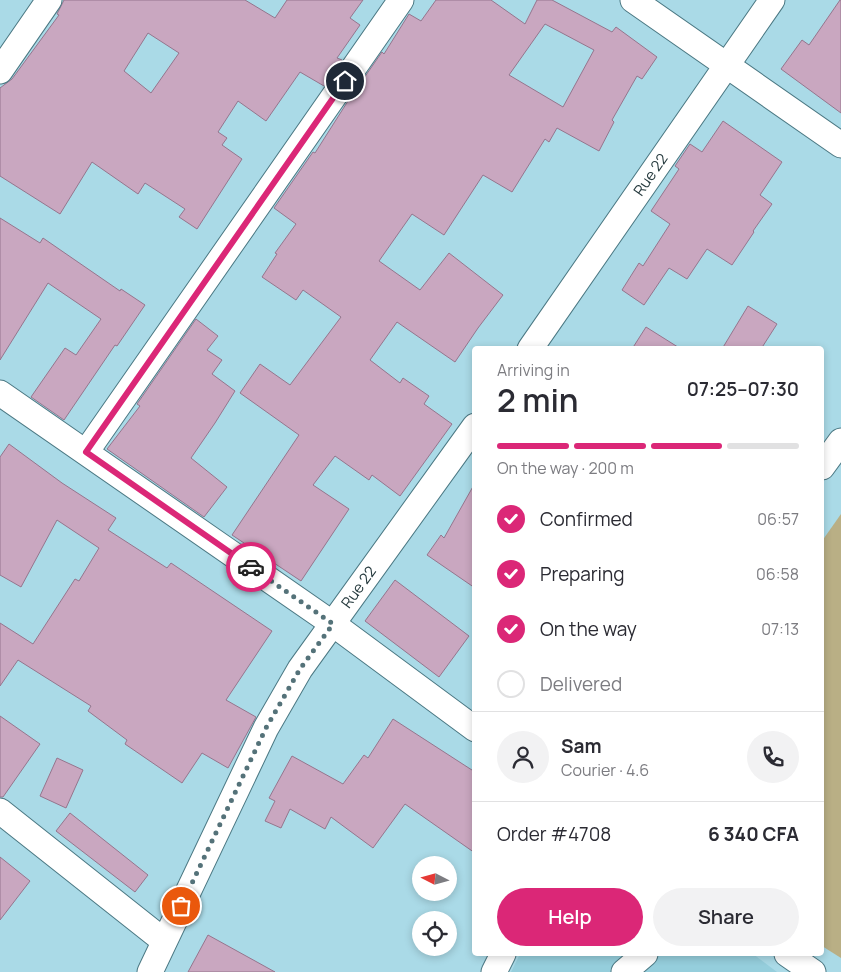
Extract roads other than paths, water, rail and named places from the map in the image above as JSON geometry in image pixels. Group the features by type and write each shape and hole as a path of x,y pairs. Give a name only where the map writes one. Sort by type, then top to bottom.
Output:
{"street":[{"path":"0,71 49,0"},
{"path":"86,452 401,0"},
{"path":"633,0 841,145"},
{"name":"Rue 22","path":"532,346 772,0"},
{"path":"0,393 333,624 472,727"},
{"name":"Rue 22","path":"150,972 266,728 300,669 472,430"},
{"path":"824,464 841,441"},
{"path":"0,811 164,941"},
{"path":"494,972 502,956"},
{"path":"624,972 643,956"},
{"path":"790,956 813,972"}]}
